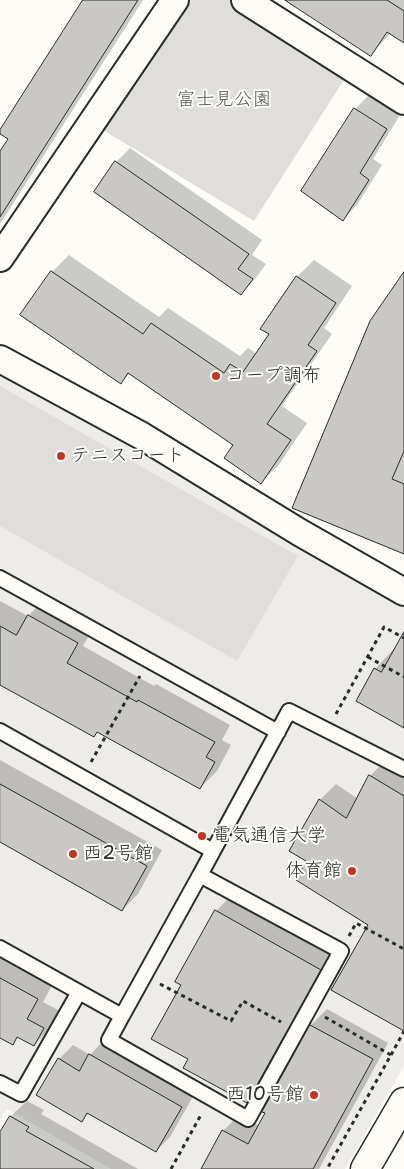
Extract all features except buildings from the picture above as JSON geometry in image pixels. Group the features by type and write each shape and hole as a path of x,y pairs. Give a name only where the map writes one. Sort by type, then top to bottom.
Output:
{"main road":[{"path":"365,1169 404,1102"}],"street":[{"path":"0,258 175,0"},
{"path":"244,0 404,101"},
{"path":"0,359 142,436 299,532 404,592"}],"lane":[{"path":"0,578 278,732"},
{"path":"200,875 341,951 248,1119 109,1040 289,712 404,769"},
{"path":"0,731 82,779 213,851"},
{"path":"0,948 122,1016"},
{"path":"0,1083 21,1094 79,992"}],"path":[{"path":"327,730 384,627 404,638"},
{"path":"368,657 404,677"},
{"path":"82,779 149,660"},
{"path":"341,951 356,923 404,949"},
{"path":"144,975 231,1021 243,1001 297,1030"},
{"path":"310,1009 391,1055"},
{"path":"326,1169 404,1031"},
{"path":"171,1169 210,1098"}],"shaded area":[{"name":"電気通信大学","path":"0,369 404,606 404,1066 345,1169 111,1169 7,1109 0,1120"}],"green space":[{"name":"富士見公園","path":"178,0 233,0 347,75 254,221 98,127"},
{"name":"テニスコート","path":"0,386 298,556 237,661 0,526"}],"place":[{"name":"コープ調布","path":"216,376"},
{"name":"テニスコート","path":"61,456"},
{"name":"電気通信大学","path":"202,836"},
{"name":"西2号館","path":"73,854"},
{"name":"体育館","path":"352,871"},
{"name":"西10号館","path":"314,1095"}]}
